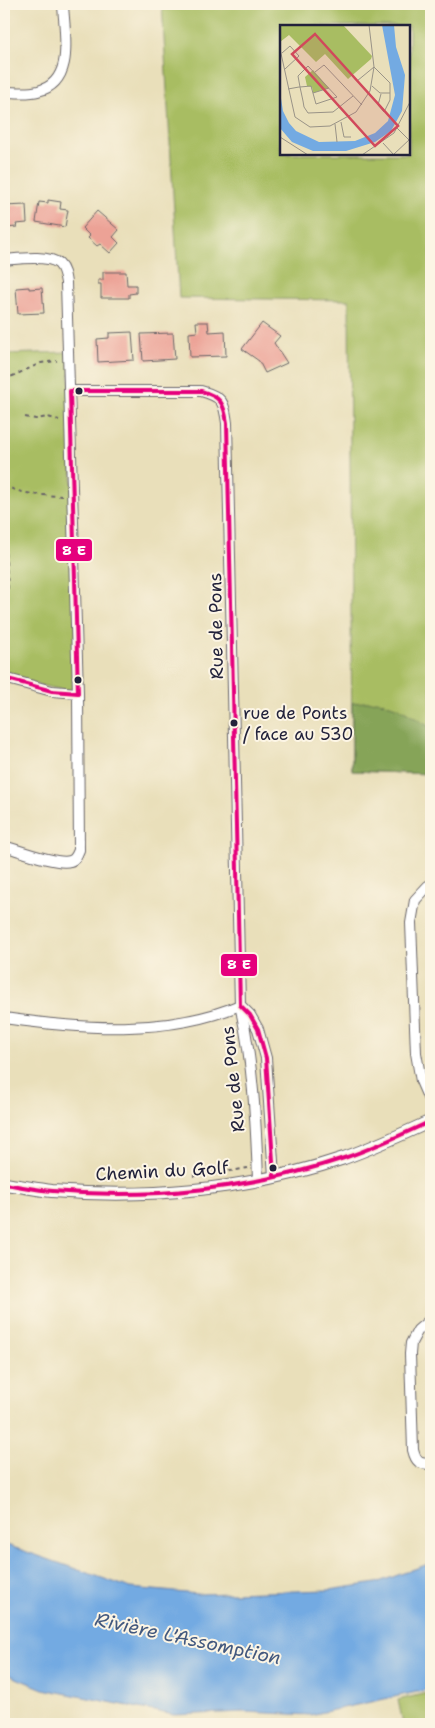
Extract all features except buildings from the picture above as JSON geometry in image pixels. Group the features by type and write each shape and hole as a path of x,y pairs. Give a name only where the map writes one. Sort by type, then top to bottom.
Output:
{"street":[{"path":"4,92 38,92 59,79 63,68 65,52 63,4"},
{"path":"4,260 51,259 59,264 64,272 66,283 78,692 79,850 75,858 69,862 56,862 4,846"},
{"name":"Rue de Pons","path":"70,391 201,391 214,394 222,401 225,408 227,424 240,1006 246,1031 251,1071 258,1180"},
{"path":"4,678 52,690 78,692"},
{"path":"431,885 415,900 411,923 416,1053 421,1081 431,1104"},
{"path":"4,1018 76,1026 169,1024 221,1014 240,1006"},
{"name":"Rue de Pons","path":"240,1006 250,1015 258,1029 266,1058 274,1176"},
{"name":"Chemin du Golf","path":"4,1184 52,1191 124,1194 229,1186 343,1158 431,1121"},
{"path":"431,1319 418,1330 411,1343 409,1363 413,1450 415,1459 420,1464 431,1464"}],"path":[{"path":"4,380 41,363 69,359"},
{"path":"25,417 71,420"},
{"path":"4,485 29,495 73,496"},
{"path":"4,537 8,588 4,613"},
{"path":"190,1176 258,1166"}],"green space":[{"path":"162,4 431,4 431,774 352,771 349,300 179,298"},
{"path":"69,352 78,693 4,678 4,354"},
{"path":"378,701 399,708 431,727 431,774 352,771 352,703"},
{"path":"431,1692 431,1724 403,1724 398,1700"}],"water":[{"name":"Rivière L'Assomption","path":"4,1544 131,1588 198,1594 328,1590 376,1583 431,1563 431,1689 310,1715 244,1712 174,1715 43,1689 4,1673"}],"transit line":[{"path":"4,678 52,691 78,693 70,391 201,391 217,398 223,406 227,423 240,1005 250,1015 258,1029 266,1058 274,1176"},
{"path":"4,1184 90,1193 163,1193 200,1190 273,1178 309,1169 344,1158 431,1121"}],"place":[{"name":"rue de Ponts / face au 530","path":"234,723"}]}
